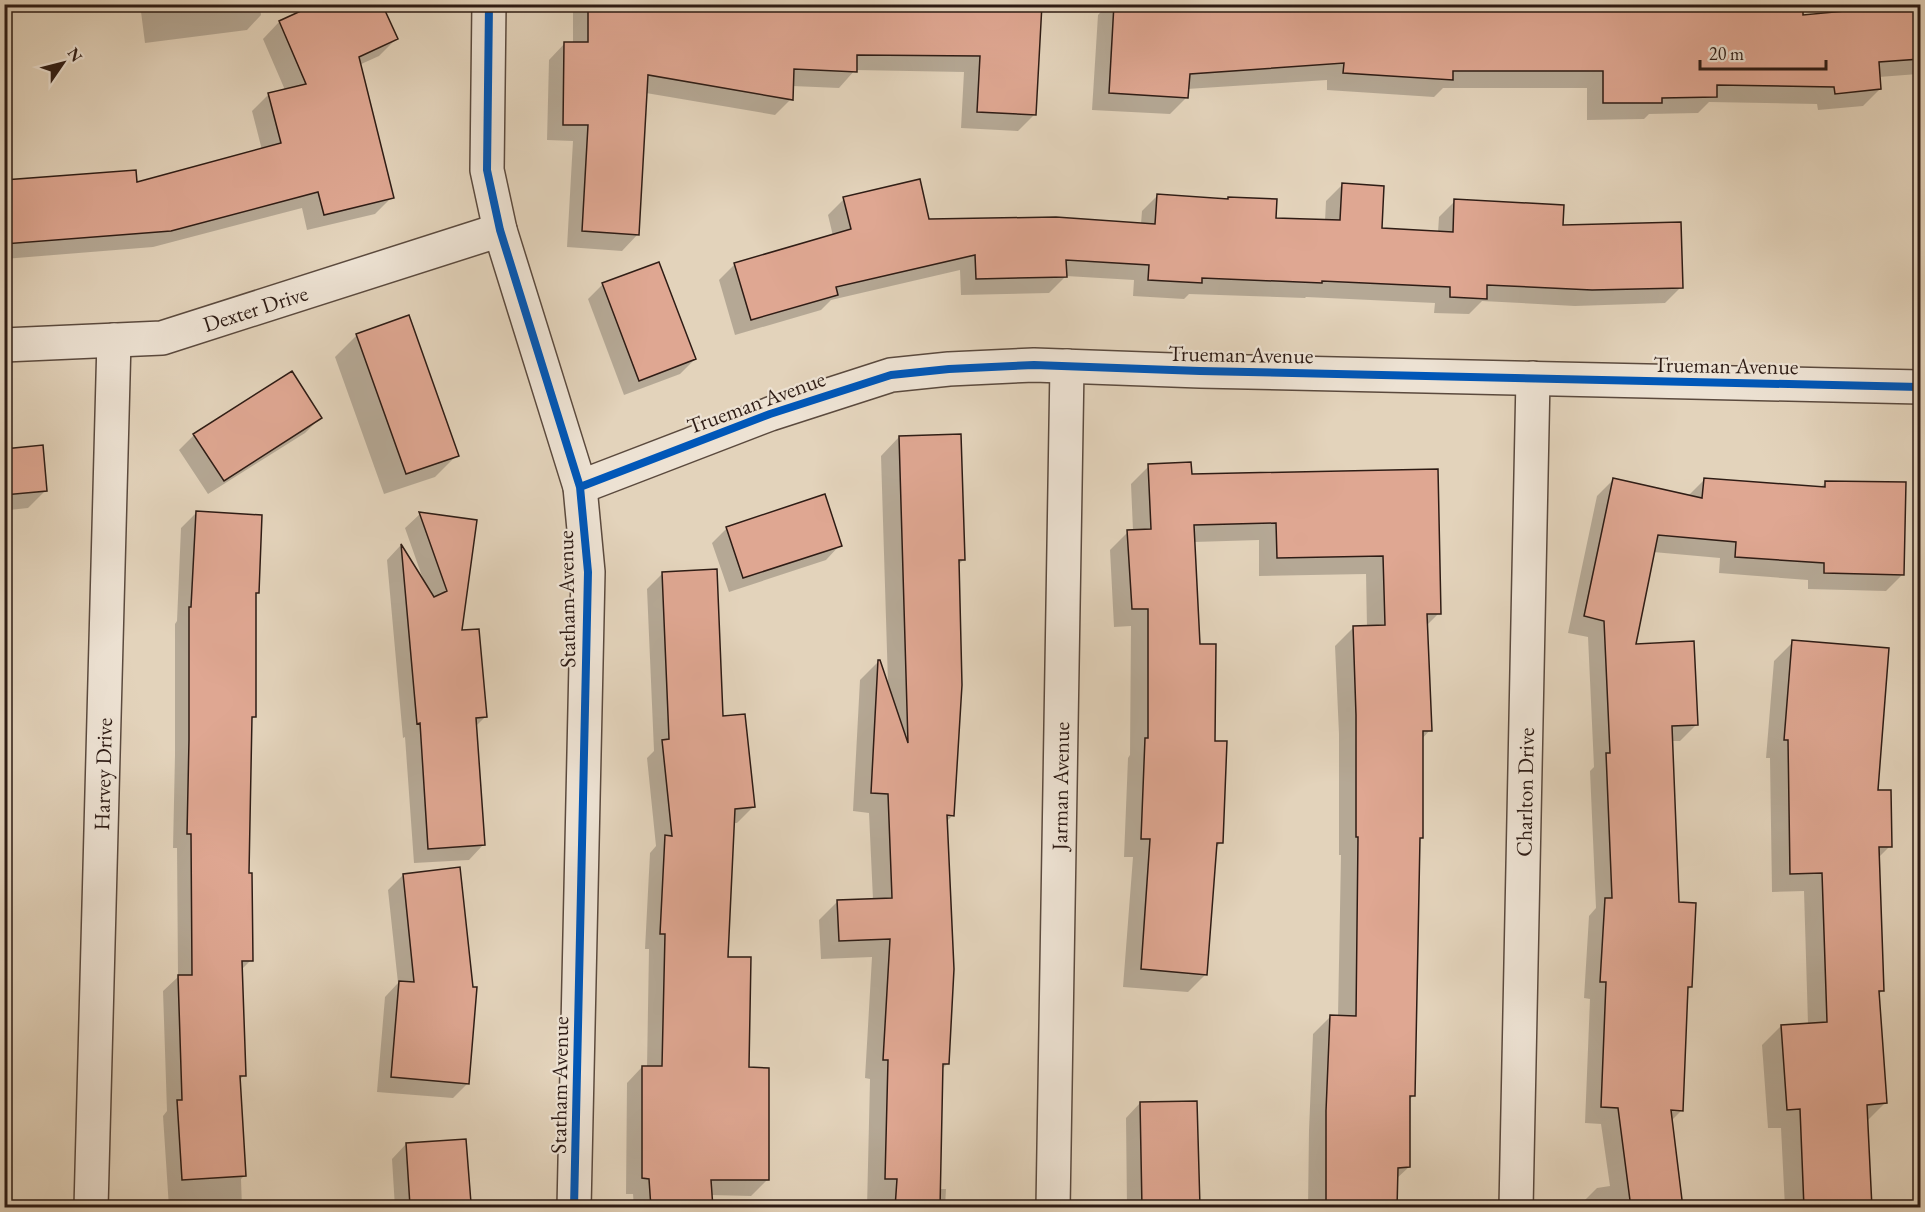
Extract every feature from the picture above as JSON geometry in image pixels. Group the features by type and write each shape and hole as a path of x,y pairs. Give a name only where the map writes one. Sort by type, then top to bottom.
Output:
{"street":[{"name":"Statham Avenue","path":"489,4 487,170 500,230 580,486 588,572 574,1208"},
{"name":"Dexter Drive","path":"4,345 162,338 500,230"},
{"name":"Harvey Drive","path":"91,1208 114,340"},
{"name":"Trueman Avenue","path":"580,486 770,414 891,375 949,369 1034,365 1200,371 1920,387"},
{"name":"Jarman Avenue","path":"1053,1208 1067,366"},
{"name":"Charlton Drive","path":"1516,1208 1533,378"}],"building":[{"path":"316,4 382,4 398,39 359,57 394,198 324,215 318,192 171,231 4,244 4,180 136,170 137,182 281,143 268,93 306,84 279,21"},
{"path":"588,4 1042,4 1036,115 977,112 980,56 857,55 857,72 794,69 793,100 648,75 639,235 582,231 588,125 563,125 564,42 588,42"},
{"path":"1114,4 1803,6 1803,15 1920,4 1920,59 1879,62 1881,89 1835,94 1834,87 1717,85 1717,97 1662,98 1662,103 1603,103 1603,71 1453,71 1453,80 1343,73 1344,63 1190,74 1188,98 1109,93"},
{"path":"920,179 929,219 1056,217 1155,224 1157,194 1228,199 1228,197 1277,199 1276,218 1340,220 1342,183 1384,186 1382,228 1453,232 1454,199 1564,205 1563,225 1681,222 1683,288 1592,290 1487,285 1487,299 1450,297 1450,287 1202,278 1202,283 1148,280 1149,265 1066,260 1067,277 976,279 975,255 836,287 838,295 751,320 734,263 851,229 843,197"},
{"path":"659,262 696,359 639,381 602,283"},
{"path":"409,315 459,456 406,474 356,334"},
{"path":"292,371 322,418 224,481 193,434"},
{"path":"961,434 965,560 959,560 962,685 954,816 947,815 954,969 949,1064 943,1064 940,1208 895,1208 897,1179 885,1179 888,1060 883,1060 890,939 839,941 837,900 892,898 888,794 871,793 878,660 880,660 908,743 899,436"},
{"path":"43,445 47,491 4,495 4,449"},
{"path":"1191,462 1192,474 1438,469 1441,614 1427,614 1432,731 1423,731 1423,838 1420,838 1415,1096 1410,1096 1410,1167 1398,1168 1397,1208 1326,1208 1326,1111 1330,1015 1356,1016 1358,837 1356,837 1353,626 1385,625 1383,556 1277,558 1276,523 1194,525 1200,644 1216,644 1215,741 1227,741 1223,843 1217,843 1207,975 1141,969 1150,839 1141,839 1145,738 1148,738 1148,609 1132,609 1127,530 1151,529 1148,464"},
{"path":"1613,478 1702,498 1704,478 1825,487 1825,481 1906,482 1904,575 1824,573 1824,563 1735,557 1736,542 1658,535 1636,644 1694,641 1698,725 1672,726 1679,902 1696,903 1692,987 1688,987 1683,1111 1671,1110 1683,1208 1631,1208 1618,1108 1601,1107 1606,982 1600,982 1605,898 1612,898 1606,753 1610,753 1604,621 1584,616"},
{"path":"825,494 842,546 743,578 726,527"},
{"path":"196,511 262,515 259,593 256,593 256,717 252,717 249,873 252,873 253,961 242,961 246,1076 240,1076 246,1176 182,1180 177,1100 182,1100 178,975 192,975 191,834 187,834 189,607 191,607"},
{"path":"419,512 477,520 462,630 479,629 487,717 476,718 485,845 428,849 420,723 417,724 401,544 434,597 447,591"},
{"path":"717,569 723,716 745,714 755,807 735,809 728,957 751,957 749,1067 769,1068 769,1180 711,1180 713,1208 651,1208 649,1179 642,1178 642,1066 662,1066 665,934 660,934 665,835 672,836 662,740 669,739 662,572"},
{"path":"1792,640 1889,648 1878,790 1891,790 1892,847 1879,847 1884,991 1879,991 1887,1103 1867,1105 1872,1208 1804,1208 1800,1109 1787,1110 1781,1025 1827,1022 1822,873 1790,874 1788,740 1784,740"},
{"path":"460,867 473,987 477,987 469,1084 391,1077 399,981 414,982 403,874"},
{"path":"1197,1101 1200,1207 1142,1208 1140,1102"},
{"path":"466,1139 471,1203 410,1206 406,1143"}],"cycle path":[{"path":"489,4 487,170 500,230 580,487 588,572 574,1208"},
{"path":"580,487 770,414 891,375 949,369 1034,365 1200,371 1920,387"}]}
